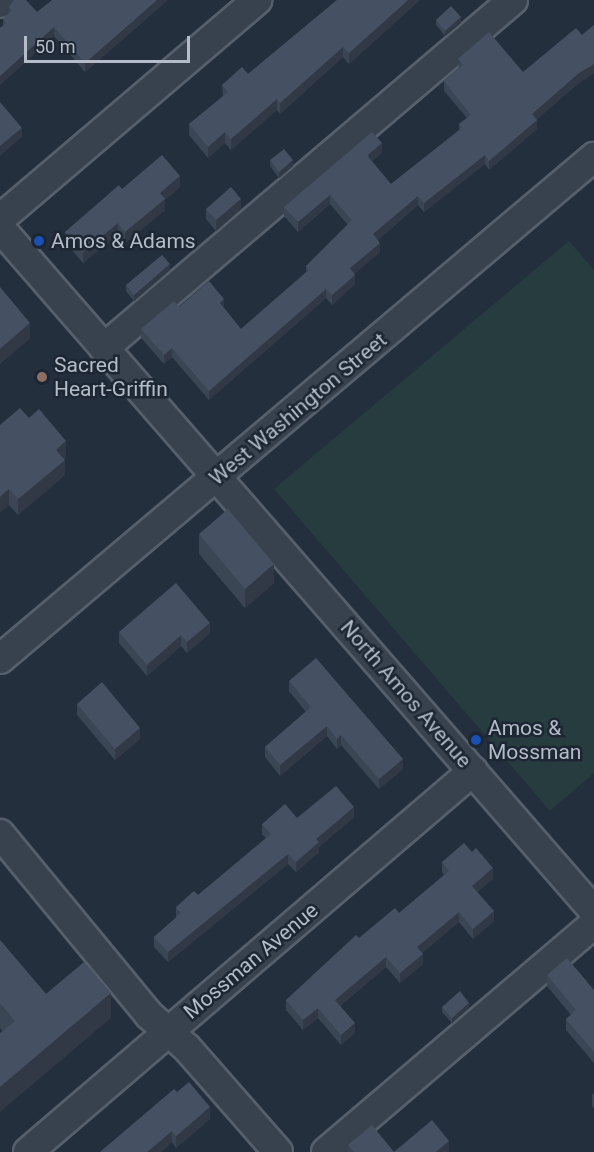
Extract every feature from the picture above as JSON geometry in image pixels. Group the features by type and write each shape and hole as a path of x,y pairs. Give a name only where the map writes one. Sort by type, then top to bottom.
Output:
{"street":[{"path":"0,3 4,0"},
{"path":"0,219 257,0"},
{"path":"104,348 513,0"},
{"name":"West Washington Street","path":"0,659 218,478 594,157"},
{"name":"North Amos Avenue","path":"0,228 594,911"},
{"name":"Mossman Avenue","path":"28,1152 473,771"},
{"path":"0,834 149,1015 170,1030 278,1152"},
{"path":"326,1152 594,924"}],"green space":[{"path":"569,241 594,270 594,773 550,811 274,489"}],"building":[{"path":"14,0 26,0 37,12 52,0 157,0 85,63 54,27 0,76 0,28 6,23 3,19 12,11 9,7"},
{"path":"337,0 408,0 349,53 343,47 280,103 277,99 231,139 225,132 208,147 189,124 228,92 222,85 242,67 248,74"},
{"path":"451,6 461,17 445,31 436,20"},
{"path":"594,25 594,64 579,73 532,114 537,120 489,161 485,155 424,203 418,196 373,234 380,243 350,268 355,275 332,295 326,289 209,391 172,348 164,355 141,329 174,301 179,307 209,281 224,299 220,303 241,329 309,270 306,266 352,220 330,195 298,222 284,207 372,132 382,143 368,155 369,158 391,184 462,128 459,124 471,115 444,81 463,65 458,59 489,32 523,72 576,28 582,35"},
{"path":"0,102 22,128 0,146"},
{"path":"284,149 293,160 279,172 270,160"},
{"path":"162,155 180,176 160,193 165,199 125,232 118,223 83,252 65,232 119,185 122,189"},
{"path":"231,187 241,199 216,220 206,209"},
{"path":"162,255 170,264 134,295 126,285"},
{"path":"0,287 30,323 0,349"},
{"path":"20,408 29,418 39,409 66,441 56,450 65,460 18,499 9,489 0,497 0,425"},
{"path":"228,509 274,564 245,589 199,534"},
{"path":"176,583 210,623 187,642 181,635 147,665 119,632"},
{"path":"316,658 403,759 379,779 341,735 337,739 327,726 280,765 265,747 311,707 289,681"},
{"path":"102,682 140,728 115,749 77,704"},
{"path":"336,786 354,807 316,839 319,842 296,862 288,854 168,952 154,937 181,913 176,907 194,891 198,895 271,834 262,824 285,804 297,818"},
{"path":"464,843 472,852 476,848 493,868 472,886 494,911 473,929 459,912 417,947 423,954 400,973 386,957 335,1000 355,1023 341,1035 318,1008 303,1020 286,1000 356,935 359,938 395,908 399,913 449,871 442,862"},
{"path":"0,940 46,994 84,962 111,993 0,1087 0,1033 15,1021 0,1003"},
{"path":"567,958 594,990 594,1052 566,1019 576,1010 547,975"},
{"path":"460,991 469,1003 452,1018 442,1007"},
{"path":"189,1082 210,1107 176,1136 172,1131 147,1152 100,1152 174,1089 177,1092"},
{"path":"432,1120 449,1141 436,1152 394,1152"},
{"path":"372,1125 394,1152 354,1152 348,1145"}],"place":[{"name":"Amos & Adams","path":"39,241"},
{"name":"Sacred Heart-Griffin","path":"42,377"},
{"name":"Amos & Mossman","path":"476,740"}]}
